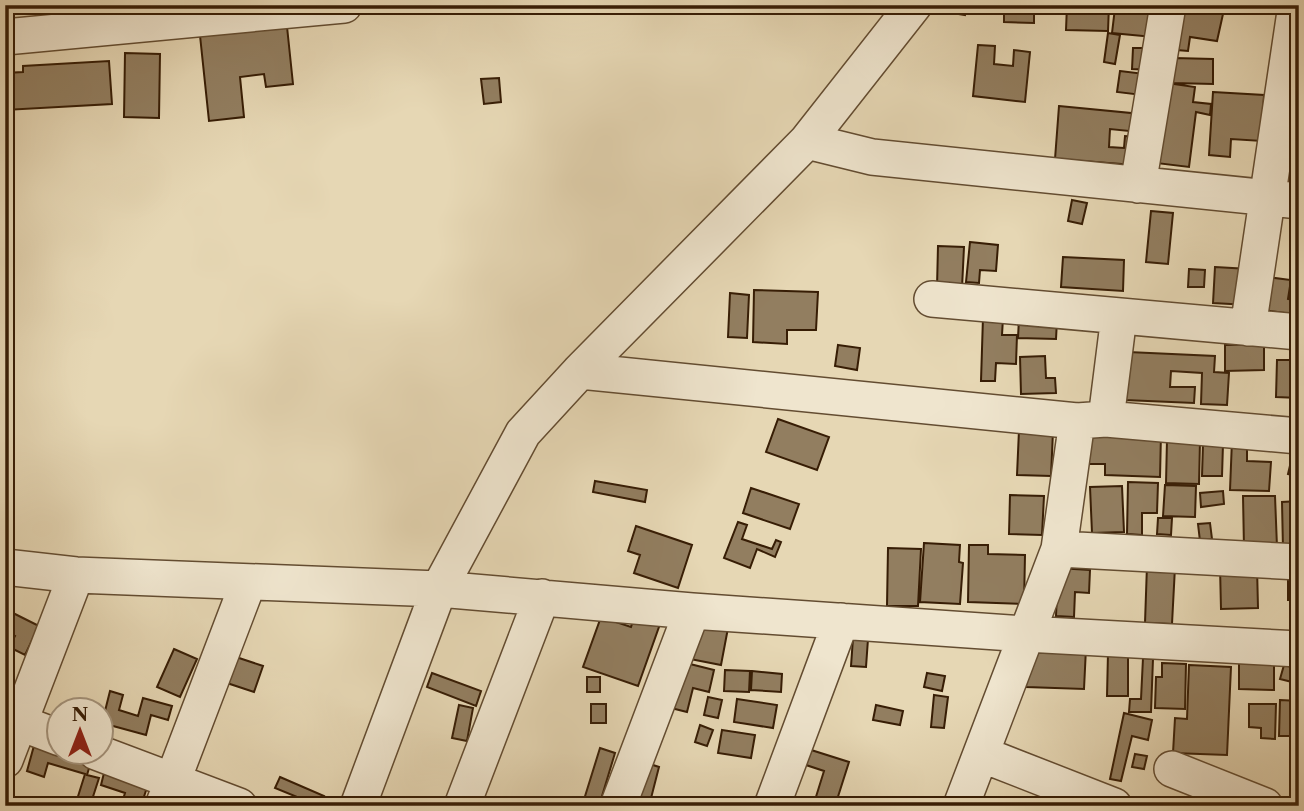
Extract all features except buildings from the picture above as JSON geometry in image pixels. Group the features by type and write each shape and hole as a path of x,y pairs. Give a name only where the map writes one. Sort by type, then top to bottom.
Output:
{"street":[{"path":"5,37 170,13 344,5"},
{"path":"358,806 439,589 523,433 580,371 807,141 913,5"},
{"path":"1138,185 1168,5"},
{"path":"1248,328 1283,200 1296,5"},
{"path":"807,141 872,158 1283,200"},
{"path":"932,299 1299,332"},
{"path":"961,806 1059,550 1119,316"},
{"path":"580,371 1091,420 1299,436"},
{"path":"1059,550 1299,562"},
{"path":"5,566 76,575 439,589 692,611 1299,649"},
{"path":"5,760 12,720 76,575"},
{"path":"168,793 248,583"},
{"path":"462,806 542,597"},
{"path":"618,806 692,611"},
{"path":"772,806 841,621"},
{"path":"12,720 46,733"},
{"path":"981,754 1114,806"},
{"path":"116,763 168,793 239,806"},
{"path":"1172,768 1265,806"}]}
